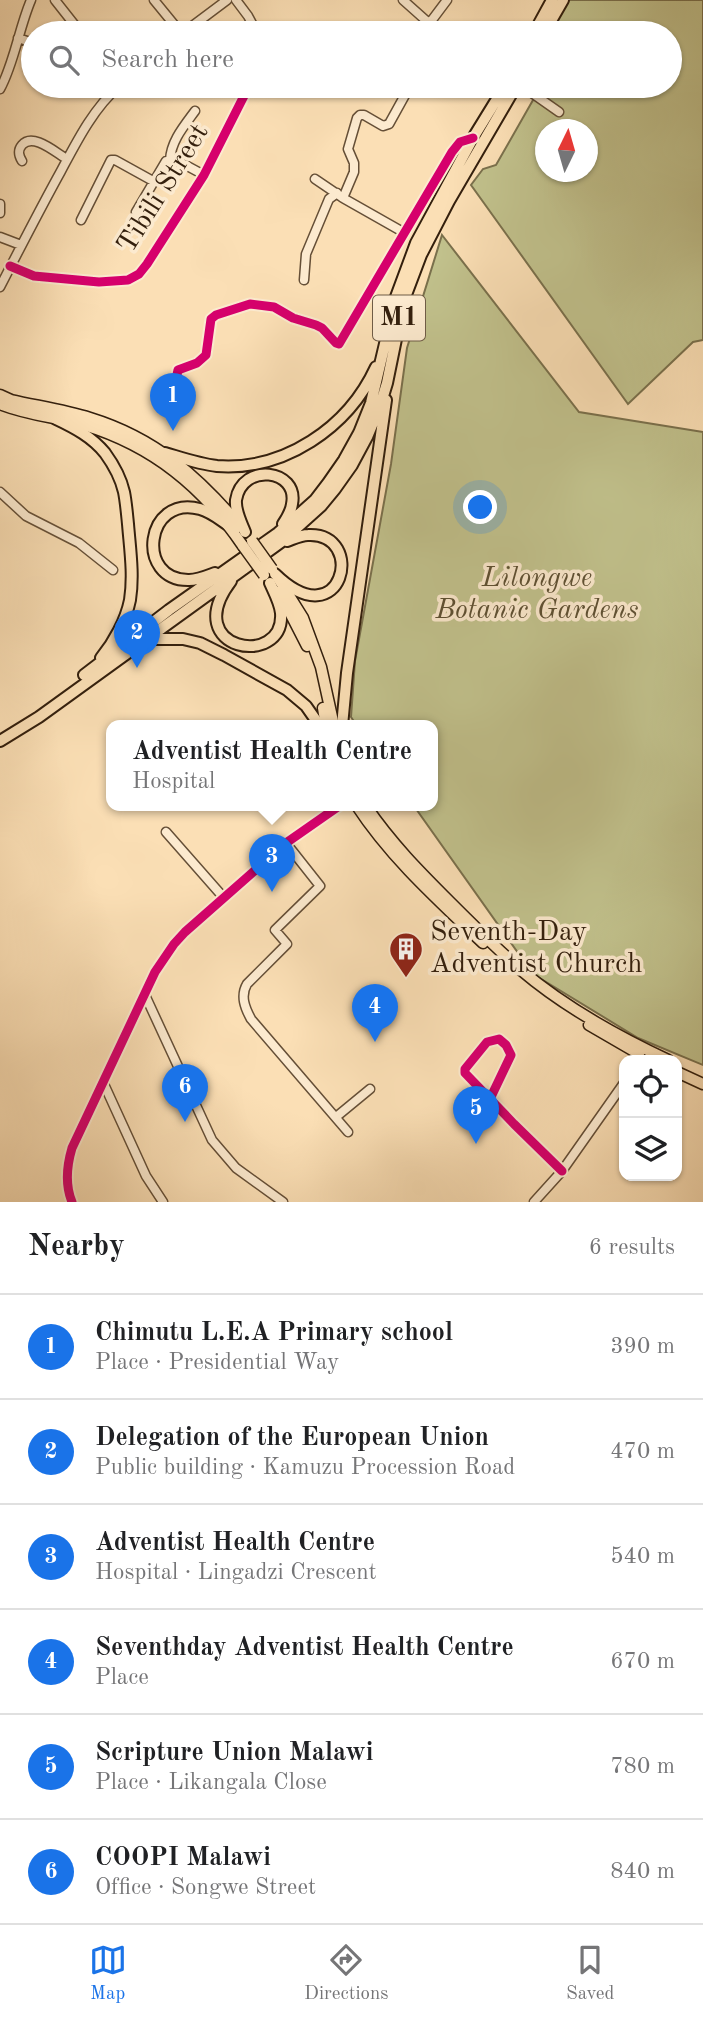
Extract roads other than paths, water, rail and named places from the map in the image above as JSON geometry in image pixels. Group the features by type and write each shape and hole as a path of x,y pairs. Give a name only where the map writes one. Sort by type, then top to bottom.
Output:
{"highway":[{"path":"541,21 552,0"},
{"path":"551,21 563,0"},
{"name":"M1","path":"279,538 315,500 344,460 372,403 396,297 412,252 473,138 500,98"},
{"name":"M1","path":"0,739 90,671 321,506 352,465 367,437 387,383 404,300 421,255 502,98"},
{"path":"164,458 217,466 243,465 292,452 316,439 352,405 371,377 384,349"},
{"path":"343,720 387,383"},
{"path":"56,419 93,440 117,472 124,492 132,578 130,602 108,649 90,671"},
{"path":"247,540 238,516 236,500 248,480 263,474 281,478 292,496 290,513 279,538"},
{"path":"228,525 199,509 179,509 161,519 152,541 156,561 169,575 178,579 202,578 233,570"},
{"path":"270,575 300,593 318,596 334,587 342,570 339,552 326,539 306,535 279,538"},
{"path":"233,570 219,598 216,614 224,636 238,646 258,646 277,630 281,613 270,575"},
{"name":"M1","path":"0,739 39,717 145,639 171,615"},
{"path":"145,639 183,639 212,649 287,690 306,706 316,720"}],"main road":[{"path":"0,395 111,426 136,437 202,483 303,618 321,667 333,720"},
{"path":"0,406 105,432 164,458 197,489 228,525 247,540"},
{"path":"270,575 313,662 326,720"},
{"path":"360,811 394,855 514,972 560,1006 636,1055"},
{"path":"369,811 406,858 523,971 591,1018 657,1055"},
{"path":"682,1067 703,1077"},
{"path":"682,1074 703,1084"}],"street":[{"path":"23,21 31,0"},
{"path":"55,0 71,21"},
{"path":"155,0 172,21"},
{"path":"236,0 251,21"},
{"path":"403,0 426,21"},
{"path":"431,21 447,0"},
{"path":"197,21 222,1"},
{"path":"0,89 21,27"},
{"path":"0,287 67,159 98,108 108,98"},
{"name":"Tibili Street","path":"10,267 34,276 74,281 117,282 134,277 147,264 204,175 243,98"},
{"path":"304,280 306,254 329,199 340,195 354,172 354,163 348,149 357,118 364,115 383,126 389,124 403,98"},
{"path":"539,98 559,112"},
{"path":"170,160 180,131 195,111"},
{"path":"183,408 178,370 197,363 206,355 209,325 211,318 216,315 250,304 274,307 293,318 322,328 339,344 403,232 460,142 473,138"},
{"path":"22,161 19,150 28,141 38,142 67,159"},
{"path":"81,220 111,160 153,181"},
{"path":"136,212 164,162 178,161 204,175"},
{"path":"315,178 403,232"},
{"path":"0,204 0,214"},
{"path":"0,237 22,244"},
{"path":"0,492 26,516 79,543 113,570"},
{"path":"72,1202 67,1175 69,1158 155,972 174,944 224,898 286,843 332,811"},
{"path":"166,832 224,898"},
{"path":"286,843 320,886 275,930 287,944 247,984 243,996 244,1005 251,1019 348,1132"},
{"path":"145,995 212,1140 236,1168 283,1202"},
{"path":"490,1099 511,1055 499,1039 487,1042 464,1071 468,1077 490,1099 562,1171"},
{"path":"103,1082 146,1176 163,1202"},
{"path":"336,1117 370,1089"},
{"path":"534,1202 562,1171 619,1090"}],"place":[{"name":"Chimutu L.E.A Primary school","path":"173,431"},
{"name":"Delegation of the European Union","path":"137,668"},
{"name":"Adventist Health Centre","path":"272,892"},
{"name":"Seventh-Day Adventist Church","path":"406,979"},
{"name":"Seventhday Adventist Health Centre","path":"375,1042"},
{"name":"COOPI Malawi","path":"185,1122"},
{"name":"Scripture Union Malawi","path":"476,1144"}],"park label":[{"name":"Lilongwe Botanic Gardens","path":"537,595"}]}
